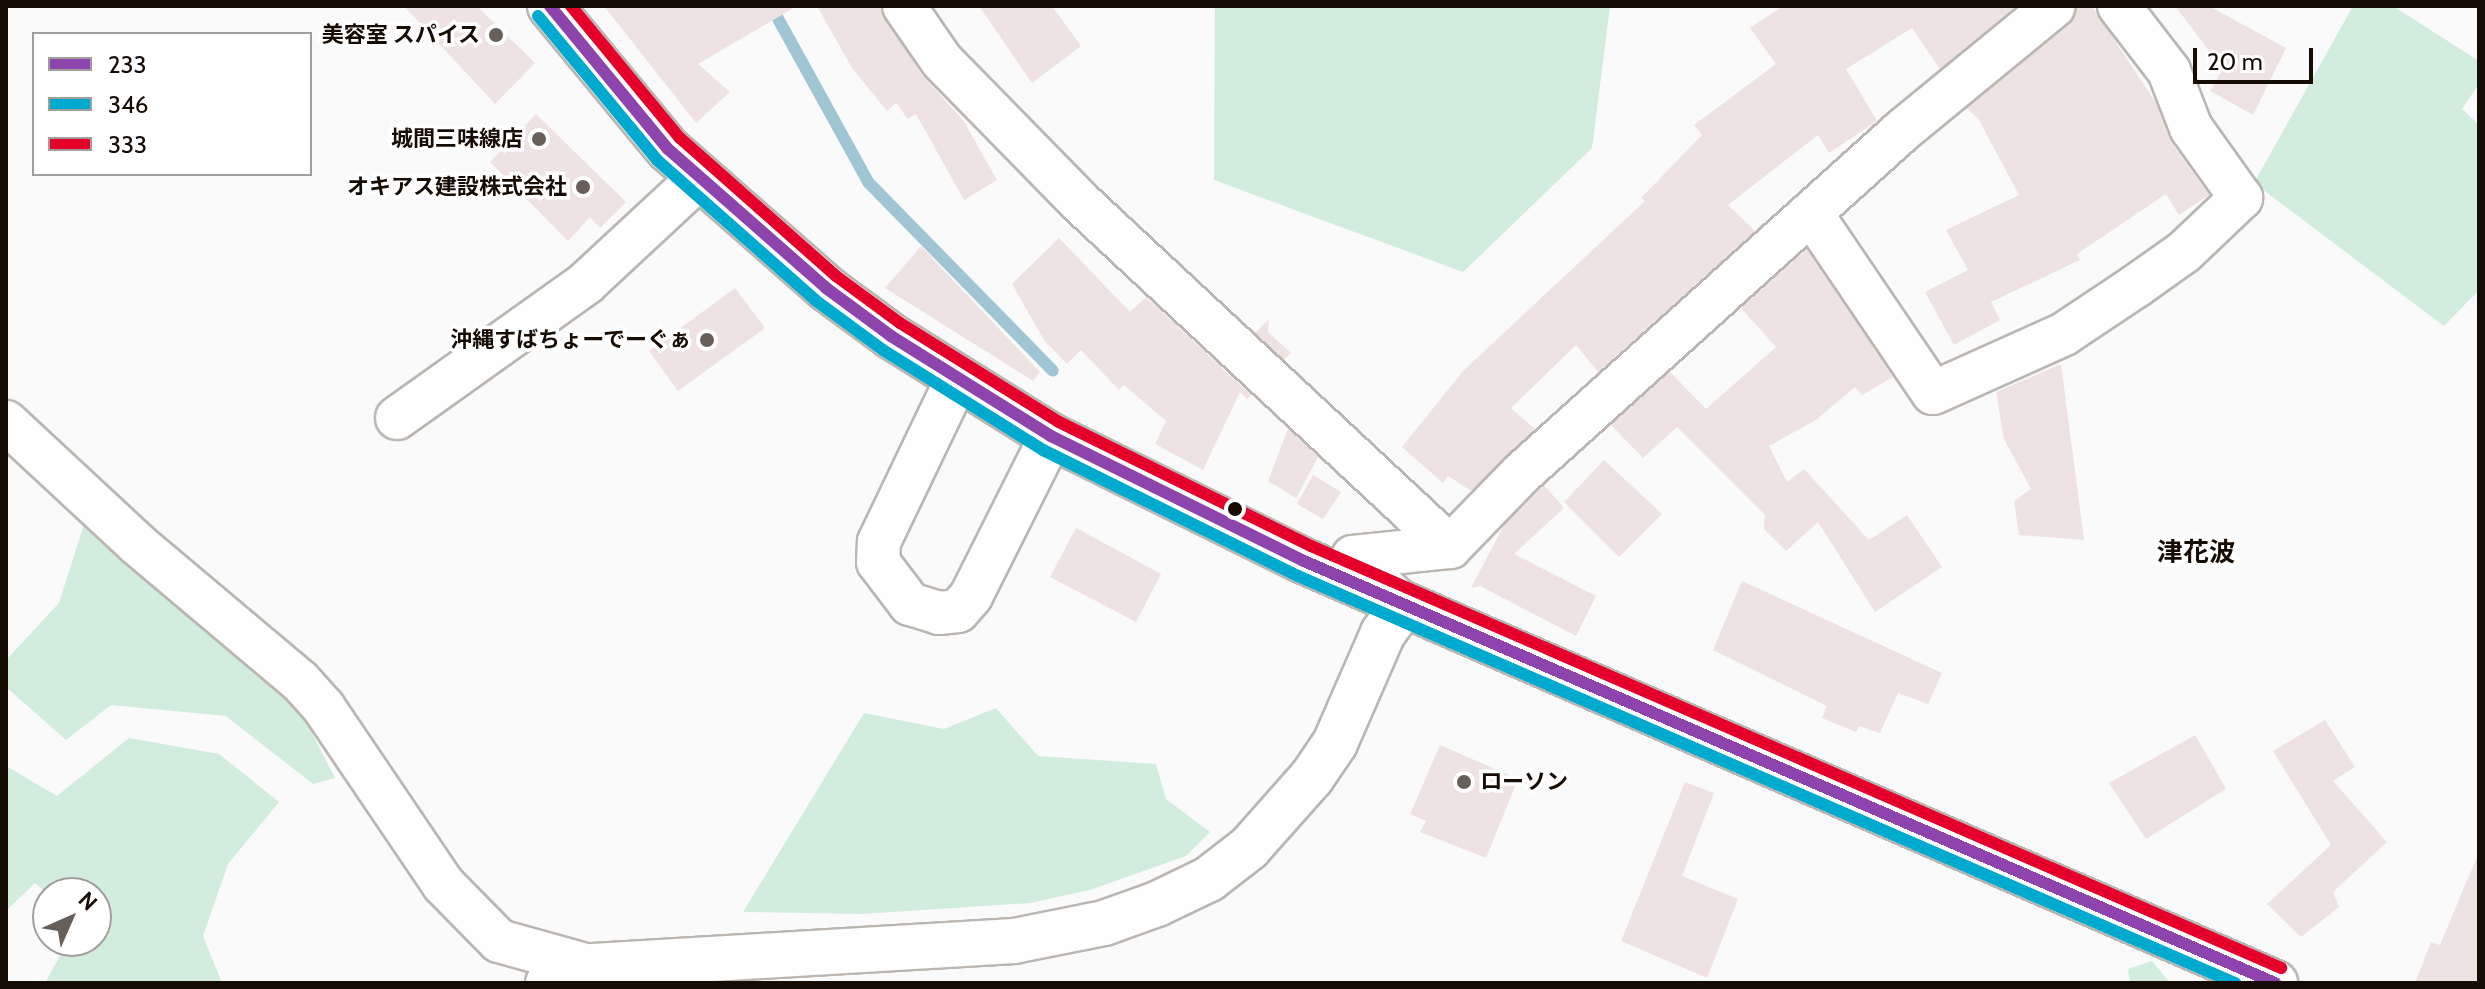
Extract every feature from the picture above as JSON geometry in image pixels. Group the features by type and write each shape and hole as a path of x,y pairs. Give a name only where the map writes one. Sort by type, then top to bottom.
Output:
{"main road":[{"path":"550,6 668,149 826,288 957,379 1051,436 1403,605 2275,983"},
{"path":"548,983 593,966 1014,941 1104,923 1157,904 1209,879 1249,848 1312,777 1335,743 1383,633 1403,605"}],"street":[{"path":"904,6 942,61 1080,202 1450,547"},
{"path":"1403,605 1353,557 1450,547 1522,473 1811,213 2054,6"},
{"path":"1811,213 1933,393 2064,334 2136,286 2184,252 2241,198 2191,128 2169,71 2119,6"},
{"path":"397,418 586,283 700,177"},
{"path":"957,379 879,542 878,562 910,604 939,613 958,611 971,596 1051,436"},
{"path":"6,422 136,543 300,681 324,708 443,884 499,941 593,966 642,983"}],"green space":[{"path":"1215,6 1610,6 1592,148 1463,272 1214,180"},
{"path":"2353,6 2393,6 2479,61 2479,84 2462,109 2479,125 2479,290 2444,326 2254,183"},
{"path":"85,521 294,698 335,778 313,784 226,716 111,705 66,740 6,687 6,660 59,603"},
{"path":"996,708 1038,756 1156,764 1166,799 1210,832 1186,856 1090,890 1030,903 862,914 743,912 864,713 944,729"},
{"path":"129,738 219,754 279,802 228,864 203,936 222,983 45,983 59,957 112,957 112,877 32,877 32,886 6,911 6,766 57,796"},
{"path":"2152,961 2170,983 2130,983 2128,969"}],"building":[{"path":"404,6 477,6 535,63 495,104"},
{"path":"604,6 797,6 698,64 730,92 696,123"},
{"path":"817,6 880,6 922,75 963,120 997,180 964,200 916,114 908,119 896,103 887,111 852,68"},
{"path":"979,6 1052,6 1081,46 1032,83"},
{"path":"1783,6 2016,6 1940,69 1912,28 1846,69 1877,121 1829,153 1818,135 1728,205 1755,231 1598,372 1576,345 1511,408 1535,429 1471,491 1448,476 1443,483 1402,447 1463,371 1645,201 1641,198 1702,135 1694,125 1776,64 1750,28"},
{"path":"2077,6 2092,6 2156,103 2171,142 2209,195 2179,215 2166,194 2077,254 2080,260 1991,302 2000,320 1954,345 1925,292 1968,270 1946,230 2019,195 1979,120 1967,108 2069,25"},
{"path":"2175,6 2209,6 2286,48 2253,115 2210,91 2221,72 2209,64 2213,56"},
{"path":"536,114 626,202 600,228 590,217 568,241 490,162"},
{"path":"1059,238 1130,312 1146,297 1251,395 1247,399 1240,392 1203,470 1155,444 1166,421 1124,385 1119,390 1081,350 1067,364 1044,340 1012,284"},
{"path":"921,246 1040,372 1033,381 885,288"},
{"path":"1807,249 1893,377 1862,395 1855,387 1816,420 1769,446 1787,482 1804,469 1869,540 1907,515 1942,567 1875,612 1818,522 1786,551 1764,529 1765,515 1677,427 1643,458 1611,425 1670,372 1706,409 1776,347 1741,308"},
{"name":"沖縄すばちょーでーぐぁ","path":"735,288 765,328 678,391 649,351"},
{"path":"1269,319 1268,332 1291,353 1284,360 1255,333"},
{"path":"2061,364 2084,540 2019,535 2014,501 2031,489 2004,439 1996,392"},
{"path":"1288,429 1318,457 1296,498 1268,481"},
{"path":"1604,460 1662,514 1619,557 1564,502"},
{"path":"1313,475 1341,492 1323,519 1297,504"},
{"path":"1544,485 1564,508 1514,554 1596,596 1576,636 1480,586 1471,588 1503,527"},
{"path":"1076,528 1161,574 1136,622 1050,577"},
{"path":"1742,581 1942,673 1928,704 1898,693 1880,733 1859,726 1856,732 1822,718 1827,706 1713,650"},
{"path":"2325,720 2355,767 2333,781 2387,842 2333,892 2339,907 2301,937 2267,904 2331,845 2273,751"},
{"path":"2195,735 2226,789 2146,839 2109,783"},
{"path":"1440,745 1518,779 1486,858 1420,832 1426,821 1410,814"},
{"path":"1685,782 1714,793 1682,876 1738,899 1707,978 1621,941"},
{"path":"2479,852 2479,983 2415,983 2431,942 2440,945"}],"waterway":[{"path":"771,6 868,182 1053,371"}],"transit line":[{"name":"233","path":"550,6 668,149 826,288 891,336 1051,436 1304,561 2275,983"},
{"name":"333","path":"571,6 680,138 836,276 900,323 1059,422 1311,546 2281,968"},
{"name":"346","path":"538,16 657,160 815,300 883,350 1043,450 1298,576 2235,983"}],"place":[{"name":"美容室 スパイス","path":"496,35"},
{"name":"城間三味線店","path":"539,139"},
{"name":"オキアス建設株式会社","path":"583,187"},
{"name":"沖縄すばちょーでーぐぁ","path":"707,340"},
{"name":"ローソン","path":"1464,782"}],"district":[{"name":"津花波","path":"2196,553"}]}
